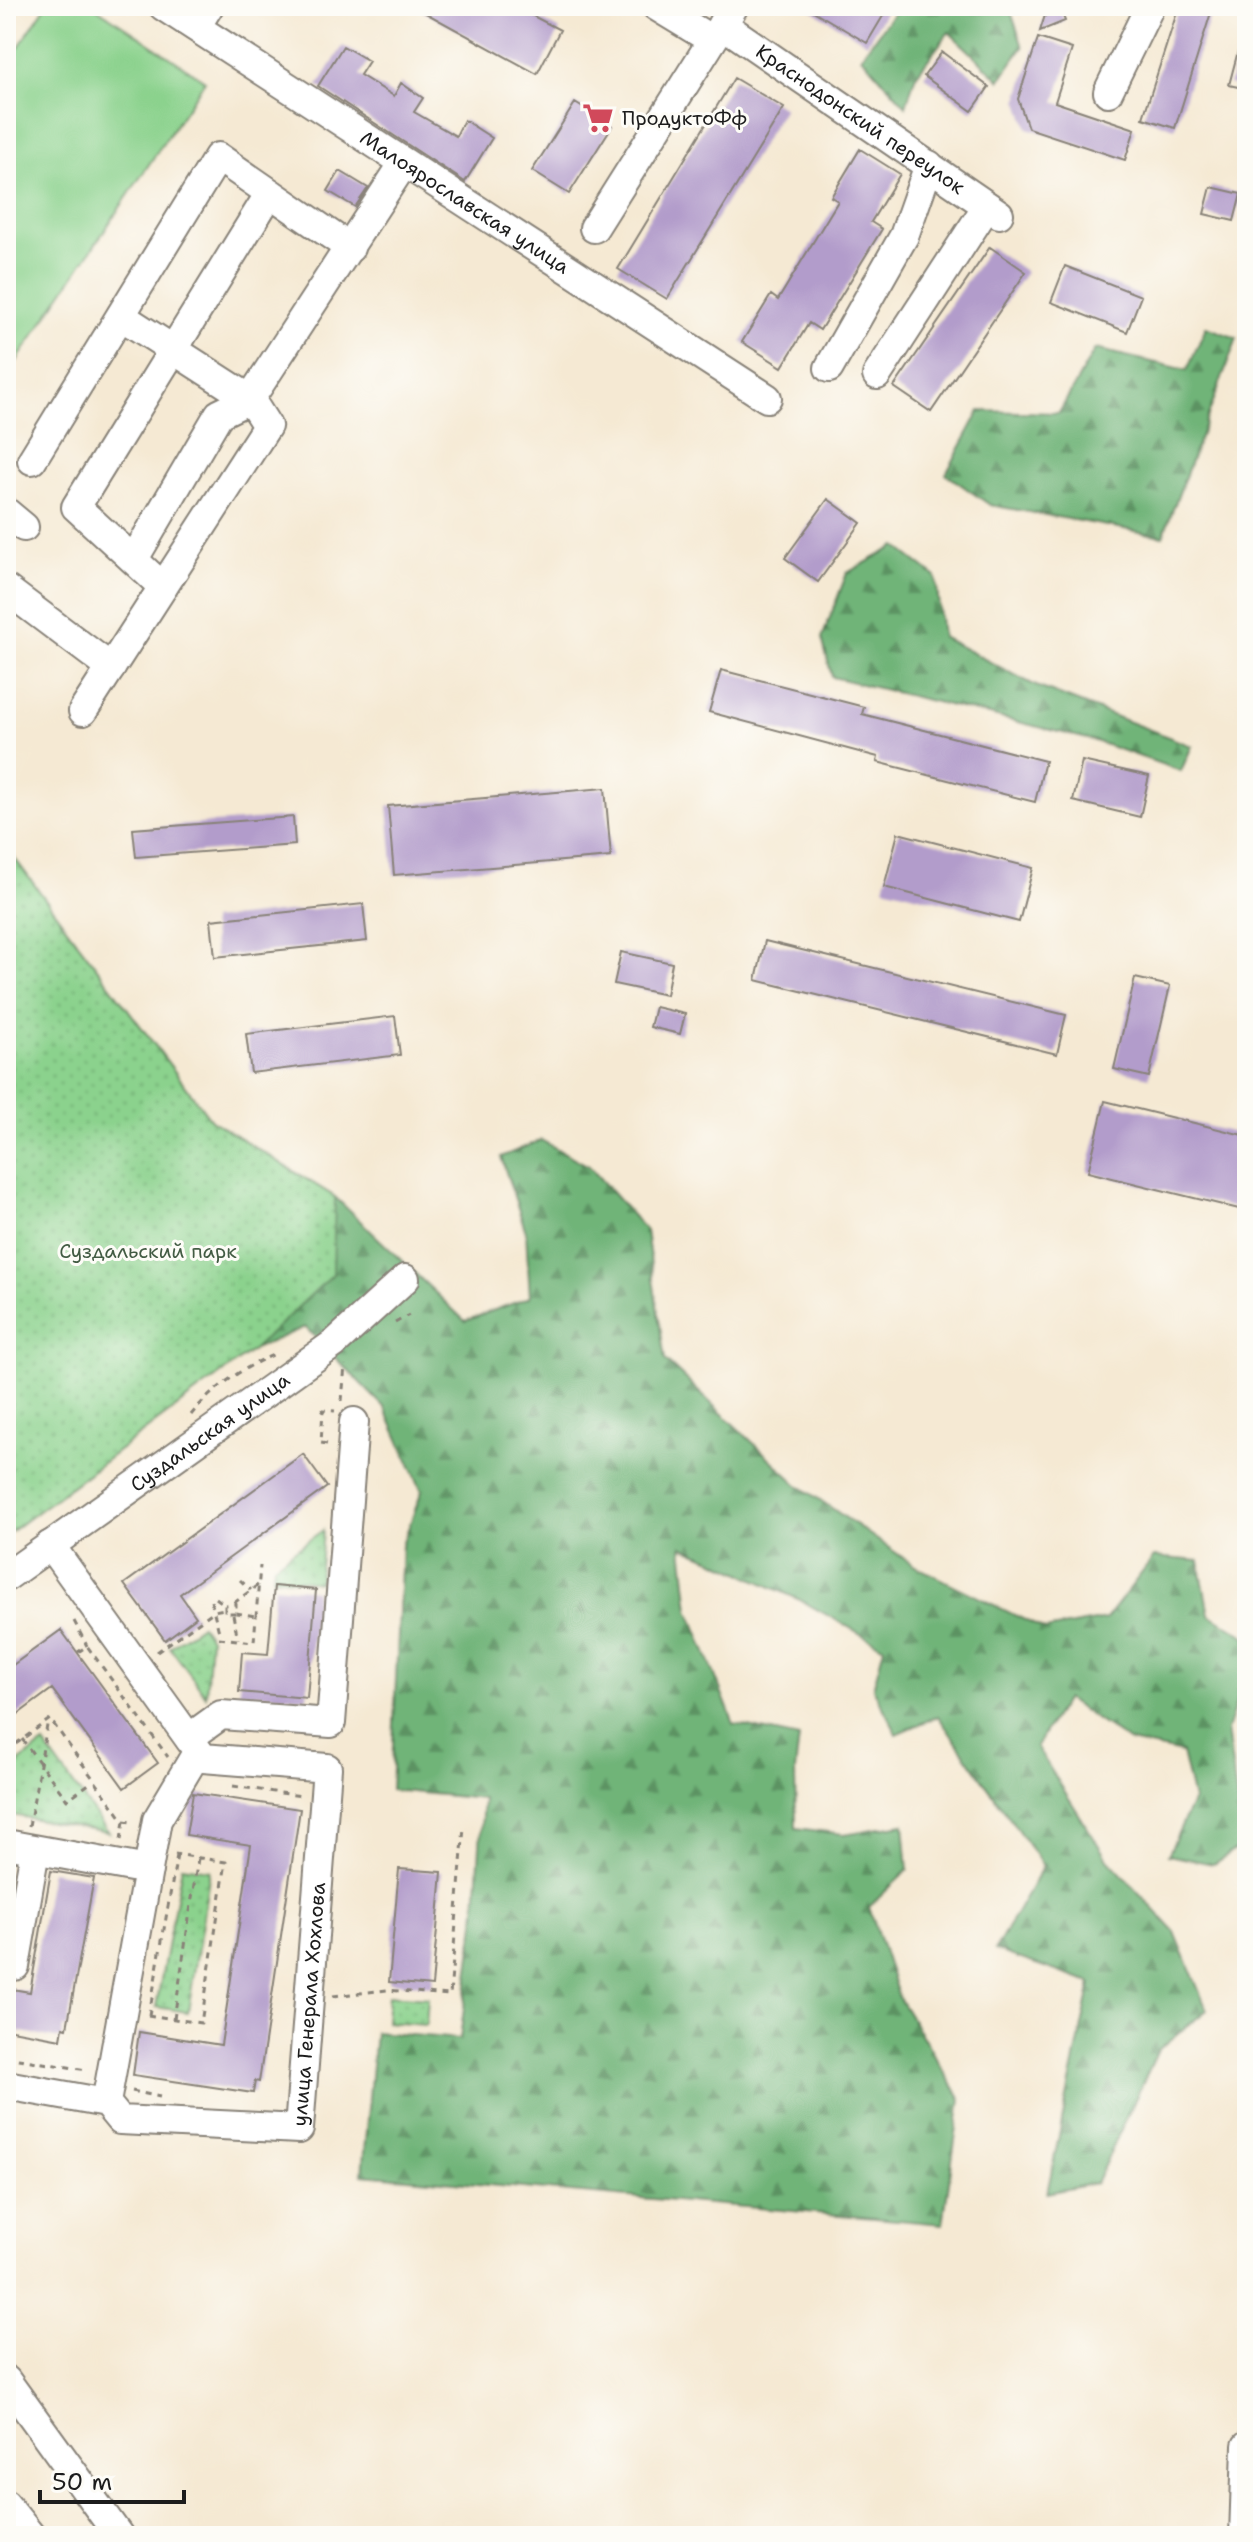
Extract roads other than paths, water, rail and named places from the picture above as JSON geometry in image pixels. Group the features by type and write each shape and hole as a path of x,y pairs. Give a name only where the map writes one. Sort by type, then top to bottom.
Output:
{"street":[{"name":"Малоярославская улица","path":"163,6 202,16 404,163 767,398"},
{"name":"Краснодонский переулок","path":"656,6 723,24 993,210 877,375"},
{"path":"1108,92 1150,6"},
{"path":"594,228 723,24"},
{"path":"32,460 218,157 350,248"},
{"path":"134,559 219,414 250,399 404,163"},
{"path":"829,368 904,236 929,165"},
{"path":"163,587 76,507 270,193"},
{"path":"83,711 267,426 250,399 121,316"},
{"path":"6,589 111,668"},
{"name":"Суздальская улица","path":"6,1577 335,1343 405,1279"},
{"path":"106,2103 136,2013 159,1858 157,1820 182,1777 194,1744 221,1715 331,1723 354,1422"},
{"path":"50,1545 194,1744"},
{"name":"улица Генерала Хохлова","path":"6,2085 106,2103 120,2120 299,2129 327,1768 203,1758 194,1744"},
{"path":"6,1965 15,1966 22,1847 159,1858"},
{"path":"6,2380 119,2536"},
{"path":"1244,2536 1247,2446"},
{"path":"6,2505 31,2536"}],"place":[{"name":"ПродуктоФф","path":"598,118"}],"park label":[{"name":"Суздальский парк","path":"148,1251"}]}
